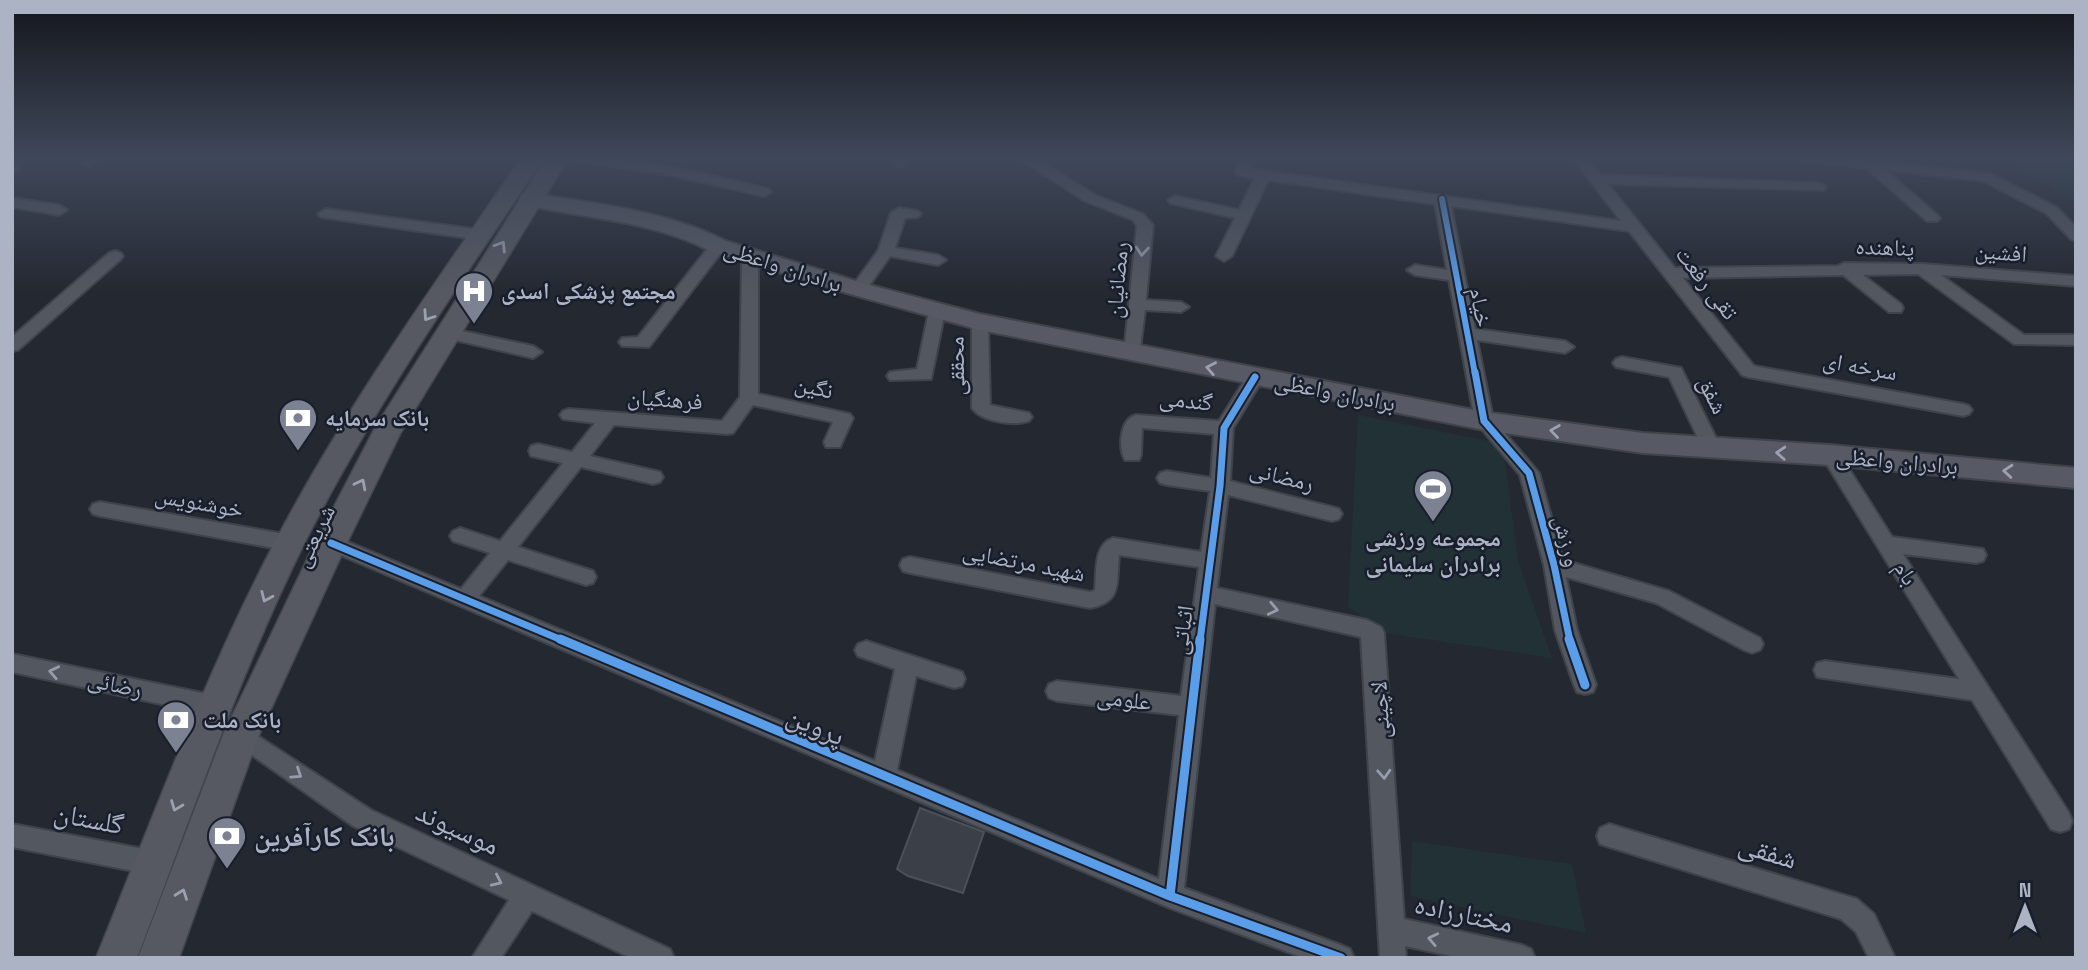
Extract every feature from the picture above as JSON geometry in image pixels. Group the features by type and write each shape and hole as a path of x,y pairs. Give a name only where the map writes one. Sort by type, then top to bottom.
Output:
{"main road":[{"name":"شریعتی","path":"116,958 210,722 290,543 352,429 503,202"},
{"name":"شریعتی","path":"158,958 247,721 331,543 386,433 529,202"},
{"name":"برادران واعظی","path":"543,202 653,221 750,256 937,312 980,322 1484,421 1713,450 1830,455 2076,478"},
{"path":"210,722 247,721"}],"street":[{"path":"14,202 59,210"},
{"name":"رمضانیان","path":"1101,202 1138,217 1145,225 1133,352"},
{"path":"1185,202 1244,216"},
{"path":"1224,256 1251,202"},
{"name":"خیام","path":"1441,202 1484,421"},
{"path":"1457,202 1634,228"},
{"name":"تقی رفعت","path":"1614,202 1748,371"},
{"path":"1913,202 1931,218"},
{"path":"2036,202 2051,210 2076,215"},
{"path":"2051,210 2076,236"},
{"path":"858,289 886,251 899,213 913,214"},
{"path":"326,215 481,235"},
{"path":"628,342 643,343 718,246"},
{"path":"886,251 938,260"},
{"path":"12,346 115,256"},
{"path":"749,398 750,256"},
{"path":"1844,268 1895,308"},
{"name":"پناهنده","path":"1670,273 1844,268 1923,269 2020,340 2076,340"},
{"name":"افشین","path":"1923,269 2076,281"},
{"path":"1415,270 1456,276"},
{"path":"1139,304 1181,307"},
{"path":"896,376 925,375 937,312"},
{"name":"محققی","path":"980,322 981,408 988,413 1023,417"},
{"path":"448,333 533,352"},
{"path":"1466,333 1565,347"},
{"name":"شفق","path":"1622,363 1675,372 1713,450"},
{"name":"سرخه ای","path":"1748,371 1963,410"},
{"name":"اثباتی","path":"1170,896 1220,486 1224,428 1255,377"},
{"name":"فرهنگیان","path":"464,600 609,419 727,428 749,398"},
{"name":"نگین","path":"749,398 844,418 833,442"},
{"path":"569,415 609,419"},
{"name":"گندمی","path":"1132,455 1133,424 1136,421 1224,428"},
{"name":"ورزش","path":"1484,421 1529,473 1555,565 1566,630 1585,685"},
{"path":"538,451 653,477"},
{"name":"بام","path":"1830,455 2060,821"},
{"name":"رمضانی","path":"1167,478 1220,486 1332,514"},
{"name":"خوشنویس","path":"100,509 290,543"},
{"path":"460,536 586,577"},
{"name":"پروین","path":"331,543 1170,896 1341,958"},
{"path":"1888,544 1976,555"},
{"name":"شهید مرتضایی","path":"910,565 1090,600 1100,598 1105,593 1110,550 1113,546 1210,561"},
{"name":"ورزش","path":"1555,565 1662,597 1752,643"},
{"name":"لاچینی","path":"1206,594 1367,629 1373,634 1393,958"},
{"path":"866,650 954,679"},
{"name":"رضائی","path":"12,663 210,722"},
{"path":"884,776 907,664"},
{"path":"1825,670 1980,692"},
{"name":"علومی","path":"1057,691 1191,707"},
{"name":"موسیوند","path":"247,721 362,817 661,958"},
{"name":"گلستان","path":"12,835 154,863"},
{"name":"شفقی","path":"1609,836 1848,908 1860,915 1868,926 1882,958"},
{"path":"485,958 528,895"},
{"name":"مختارزاده","path":"1393,930 1522,958"}],"shaded area":[{"name":"مجموعه ورزشی برادران سلیمانی","path":"1358,415 1503,444 1518,561 1552,658 1386,633 1348,607"},
{"path":"1412,841 1572,864 1586,933 1410,896"}],"building":[{"path":"920,808 984,832 963,893 908,876 897,869"}],"cycle path":[{"path":"1443,202 1484,421 1529,473 1554,565 1566,630 1585,685"},
{"path":"1170,896 1220,486 1224,428 1255,377"},
{"path":"331,543 1170,896 1341,958"}],"place":[{"name":"مجتمع پزشکی اسدی","path":"474,325"},
{"name":"بانک سرمایه","path":"298,452"},
{"name":"مجموعه ورزشی برادران سلیمانی","path":"1433,523"},
{"name":"بانک ملت","path":"176,754"},
{"name":"بانک کارآفرین","path":"227,870"}]}
